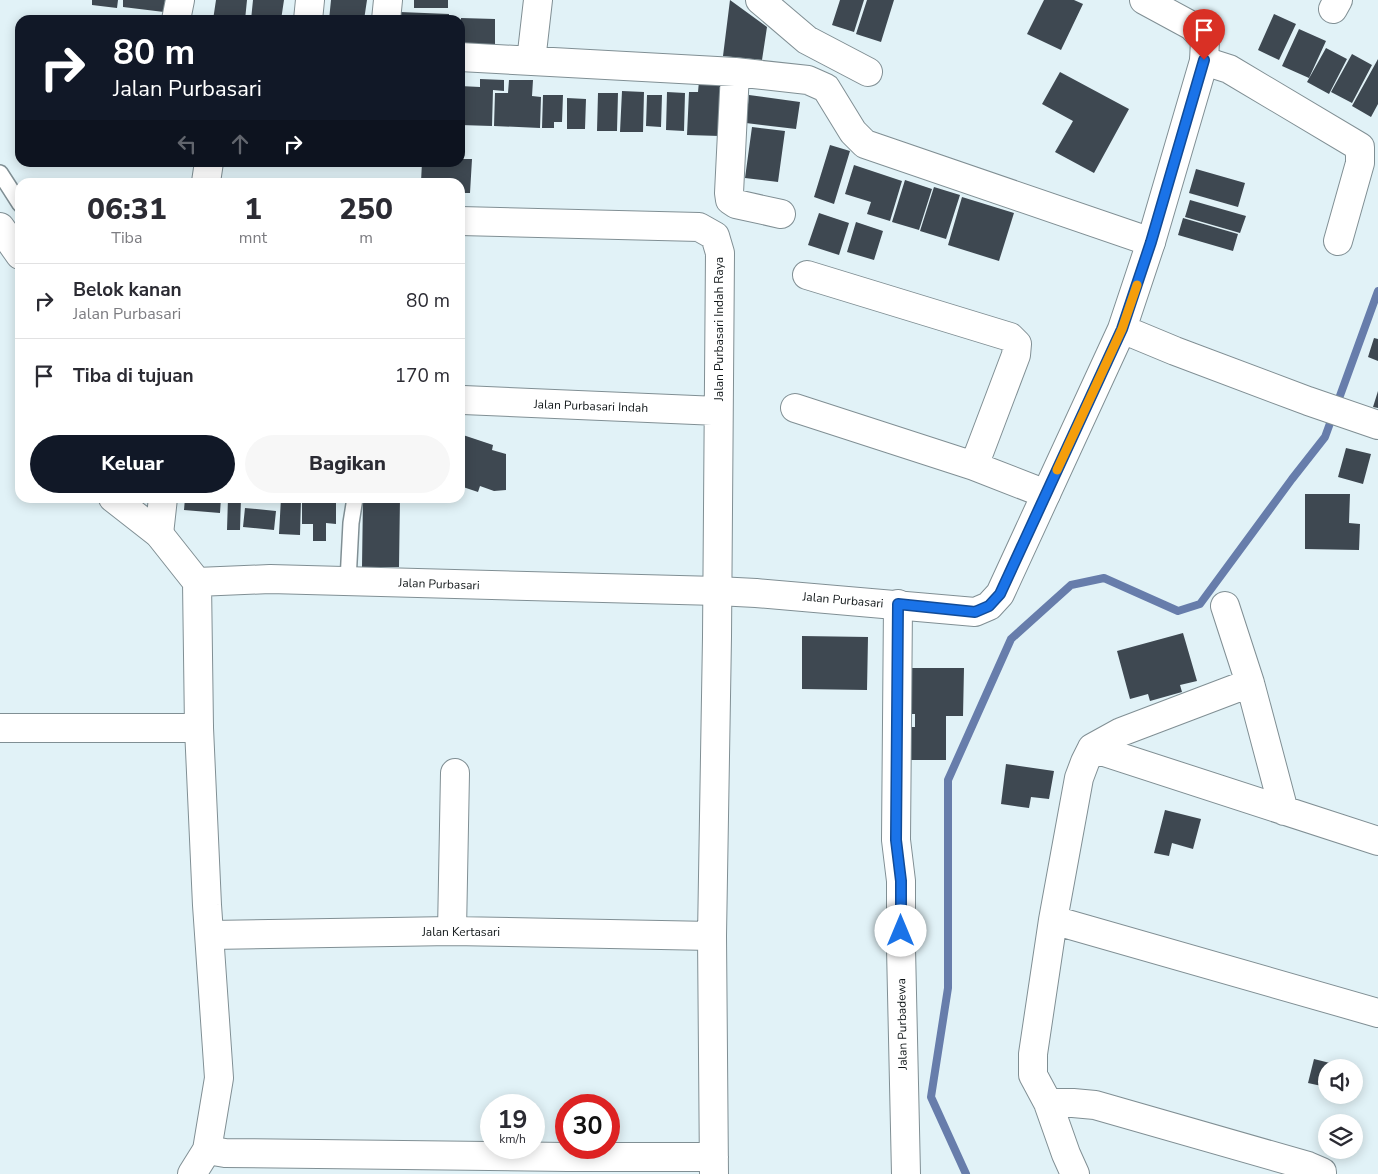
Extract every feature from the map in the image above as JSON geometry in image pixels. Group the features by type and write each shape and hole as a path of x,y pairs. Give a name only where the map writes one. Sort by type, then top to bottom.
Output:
{"street":[{"path":"177,15 180,0"},
{"path":"308,15 310,0"},
{"path":"386,15 388,0"},
{"path":"531,61 538,0"},
{"path":"760,0 807,40 868,72"},
{"path":"1144,0 1192,26 1205,40 1204,60 1229,69 1360,147 1360,162 1338,241"},
{"path":"465,57 735,72 808,80 826,88 853,132 865,144 1151,242"},
{"name":"Jalan Purbasari","path":"197,582 270,579 717,591 898,604 975,612 989,606 1000,594 1122,329 1151,242 1204,60"},
{"path":"735,72 730,200 736,204 781,214"},
{"name":"Jalan Purbasari Indah Raya","path":"465,221 699,226 715,236 720,253 712,936 714,1166"},
{"path":"0,227 15,248"},
{"path":"807,275 1010,337 1017,344 1016,356 974,466"},
{"path":"1122,329 1175,351 1366,421"},
{"name":"Jalan Purbasari Indah","path":"465,400 718,411"},
{"path":"795,408 974,466 1046,494"},
{"path":"119,503 159,534 197,582 199,728 219,1078 207,1150 192,1174"},
{"path":"159,534 162,503"},
{"name":"Jalan Purbadewa","path":"898,604 896,840 901,881 906,1174"},
{"path":"1225,606 1250,683 1284,811"},
{"path":"1075,1174 1048,1102 1033,1075 1032,1054 1053,920 1079,778 1092,748 1121,732 1250,683"},
{"path":"0,728 199,728"},
{"path":"1092,748 1378,841"},
{"path":"452,931 454,773"},
{"path":"1053,920 1378,1013"},
{"name":"Jalan Kertasari","path":"210,935 452,931 712,936"},
{"path":"1048,1102 1073,1102 1095,1105 1308,1166 1322,1172 1322,1174"},
{"path":"207,1150 225,1153 568,1157 714,1166"}],"lane":[{"path":"0,173 15,196"},
{"path":"348,581 351,523 354,503"}],"building":[{"path":"92,0 118,0 117,8 92,5"},
{"path":"123,0 165,0 164,12 123,7"},
{"path":"216,0 247,0 246,15 214,15"},
{"path":"253,0 284,0 282,15 252,15"},
{"path":"331,0 367,0 365,15 330,15"},
{"path":"414,0 448,0 448,8 414,8"},
{"path":"730,0 767,27 762,60 723,56"},
{"path":"840,0 864,0 854,32 832,25"},
{"path":"867,0 894,0 881,42 856,34"},
{"path":"1044,0 1074,0 1083,4 1061,50 1027,34"},
{"path":"400,12 449,14 449,15 400,15"},
{"path":"1274,14 1296,24 1279,60 1258,50"},
{"path":"465,18 495,19 495,46 465,46"},
{"path":"1299,29 1326,41 1309,78 1282,66"},
{"path":"1326,48 1347,59 1329,94 1307,82"},
{"path":"1352,54 1372,65 1352,103 1331,92"},
{"path":"1378,59 1378,104 1371,117 1352,106"},
{"path":"1060,72 1129,109 1094,173 1055,152 1073,121 1042,104"},
{"path":"480,79 504,80 504,91 493,90 492,126 465,125 465,86 480,87"},
{"path":"509,80 533,80 532,96 541,97 540,128 494,126 495,93 508,93"},
{"path":"699,81 722,82 720,136 687,135 689,92 698,92"},
{"path":"622,91 644,92 643,132 620,132"},
{"path":"667,92 685,93 684,131 666,130"},
{"path":"598,93 618,93 617,131 597,131"},
{"path":"543,95 563,95 562,122 554,122 554,128 542,128"},
{"path":"647,95 662,95 661,127 646,126"},
{"path":"749,95 800,102 796,129 746,123"},
{"path":"567,98 586,99 585,129 567,129"},
{"path":"752,127 785,131 778,182 745,178"},
{"path":"830,145 850,151 834,204 814,197"},
{"path":"465,159 472,159 470,193 465,193 465,178 421,178 422,167 465,167"},
{"path":"854,165 902,181 890,221 867,214 871,202 845,194"},
{"path":"1196,169 1245,183 1238,207 1189,193"},
{"path":"905,180 932,189 919,230 892,222"},
{"path":"934,187 960,195 946,239 920,231"},
{"path":"962,197 1014,213 999,261 948,245"},
{"path":"1190,200 1246,216 1240,233 1185,217"},
{"path":"819,213 849,223 839,255 808,245"},
{"path":"1183,218 1238,234 1233,251 1178,235"},
{"path":"856,222 883,231 874,260 847,252"},
{"path":"1374,338 1378,339 1378,361 1368,357"},
{"path":"1378,391 1378,408 1373,407"},
{"path":"465,436 493,445 492,450 506,454 506,490 494,491 480,486 478,492 465,488"},
{"path":"1346,448 1371,454 1363,484 1338,477"},
{"path":"1305,494 1350,494 1349,523 1360,524 1359,550 1305,549"},
{"path":"185,503 221,503 220,513 184,510"},
{"path":"228,503 241,503 240,530 227,530"},
{"path":"281,503 301,503 300,535 279,534"},
{"path":"302,503 336,503 336,524 326,523 326,541 313,541 313,524 302,524"},
{"path":"363,503 400,503 399,567 362,567"},
{"path":"245,508 276,511 274,530 243,527"},
{"path":"1183,633 1197,681 1180,685 1182,692 1150,701 1148,694 1130,699 1117,651"},
{"path":"802,636 868,637 867,690 802,689"},
{"path":"911,668 964,668 963,716 946,716 946,760 908,760 909,727 915,727 915,714 910,714"},
{"path":"1006,764 1054,771 1049,799 1031,797 1029,808 1001,804"},
{"path":"1165,810 1201,819 1193,849 1172,843 1169,856 1154,853"},
{"path":"1314,1059 1318,1060 1318,1085 1308,1083"}],"waterway":[{"path":"966,1174 931,1097 948,988 948,780 1011,639 1071,585 1104,578 1178,611 1200,604 1325,437 1378,291"}],"slow traffic":[{"path":"1057,470 1122,329 1137,285"}],"route":[{"path":"901,931 901,881 896,840 898,604 975,612 989,606 1000,594 1122,329 1151,242 1204,60"}]}
